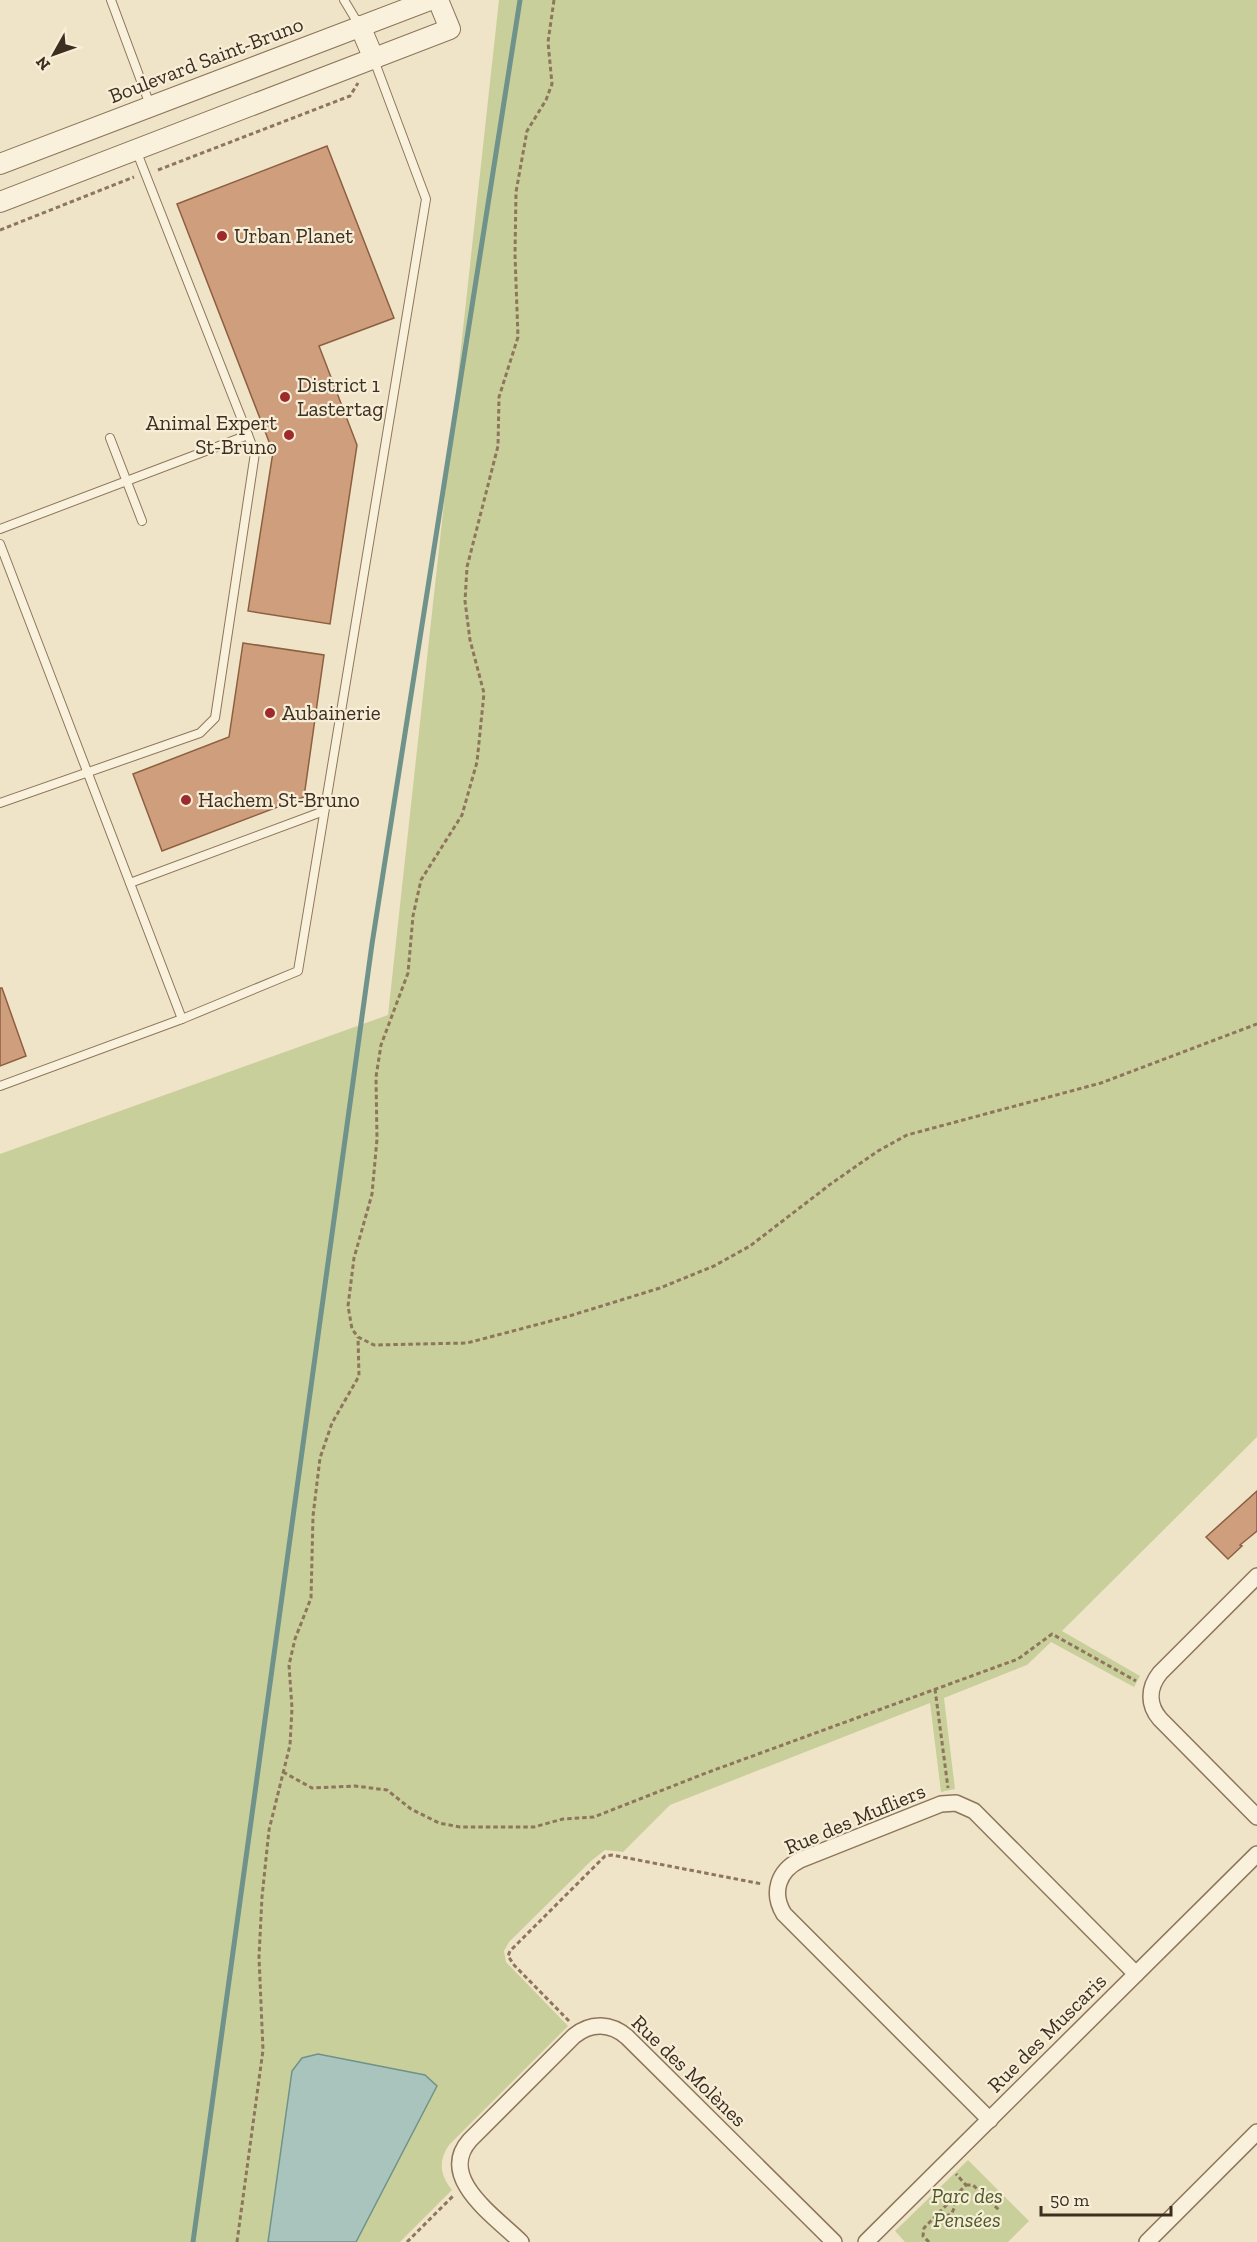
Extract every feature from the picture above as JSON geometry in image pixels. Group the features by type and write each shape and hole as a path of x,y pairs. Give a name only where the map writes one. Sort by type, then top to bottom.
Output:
{"street":[{"name":"Boulevard Saint-Bruno","path":"0,164 430,0"},
{"path":"0,202 450,29 438,0"},
{"path":"360,26 374,59"},
{"path":"1257,1576 1160,1673 1153,1682 1150,1699 1160,1719 1257,1817"},
{"name":"Rue des Mufliers","path":"990,2120 784,1914 778,1904 777,1892 785,1870 800,1860 941,1804 961,1804 974,1811 1136,1974"},
{"name":"Rue des Muscaris","path":"866,2242 1257,1854"},
{"name":"Rue des Molènes","path":"520,2242 467,2188 460,2172 461,2154 471,2140 574,2036 589,2027 601,2026 613,2027 627,2037 834,2242"},
{"path":"1147,2242 1257,2132"}],"lane":[{"path":"111,0 150,107"},
{"path":"344,0 360,26"},
{"path":"0,1086 182,1019 298,971 426,199 374,59"},
{"path":"0,803 200,733 215,718 255,453 136,150"},
{"path":"0,529 248,435"},
{"path":"110,438 142,520"},
{"path":"0,544 182,1019"},
{"path":"130,883 324,811"}],"path":[{"path":"554,0 548,42 552,84 546,100 527,131 516,192 515,255 519,337 499,397 498,446 467,567 465,601 470,640 484,693 477,762 462,815 421,880 412,916 408,973 385,1028 377,1062 377,1139 372,1194 354,1258 348,1306 352,1329 358,1337 374,1345 466,1343 566,1317 660,1288 741,1251 878,1151 908,1135 1101,1083 1257,1024"},
{"path":"0,230 145,173 170,168 350,96 374,59"},
{"path":"237,2242 263,2050 259,1957 264,1873 269,1830 292,1727 290,1665 295,1639 311,1598 313,1516 320,1458 332,1423 359,1376 358,1337"},
{"path":"283,1773 312,1788 355,1786 387,1790 411,1809 439,1823 460,1827 534,1827 563,1819 594,1817 1018,1659 1052,1634 1136,1681"},
{"path":"935,1689 948,1790"},
{"path":"570,2022 508,1956 510,1951 605,1856 612,1855 764,1884"},
{"path":"955,2173 966,2186"},
{"path":"929,2242 923,2236 923,2231 966,2186 973,2185 999,2210"},
{"path":"407,2242 455,2194"},
{"path":"939,2215 945,2217 953,2215 955,2206 953,2201"}],"green space":[{"path":"499,0 1257,0 1257,1437 1062,1631 1140,1676 1134,1687 1051,1642 1027,1665 944,1698 955,1789 941,1792 930,1703 670,1805 623,1852 605,1850 591,1861 509,1942 504,1951 506,1962 568,2026 449,2145 443,2157 442,2168 445,2179 452,2190 400,2242 0,2242 0,1154 388,1015"},
{"name":"Parc des Pensées","path":"968,2160 1029,2221 1008,2242 905,2242 895,2231"}],"water":[{"path":"318,2054 425,2075 437,2086 356,2242 268,2242 292,2071 302,2058"}],"building":[{"path":"327,146 394,318 319,346 357,445 330,624 248,611 273,452 177,204"},
{"path":"243,643 324,655 304,797 162,851 133,774 229,737"},
{"path":"0,988 2,988 26,1056 0,1066"},
{"path":"1257,1491 1257,1531 1228,1559 1206,1537"}],"waterway":[{"path":"193,2242 372,944 520,0"}],"place":[{"name":"Urban Planet","path":"222,236"},
{"name":"District 1 Lastertag","path":"285,397"},
{"name":"Animal Expert St-Bruno","path":"289,435"},
{"name":"Aubainerie","path":"270,713"},
{"name":"Hachem St-Bruno","path":"186,800"}]}
